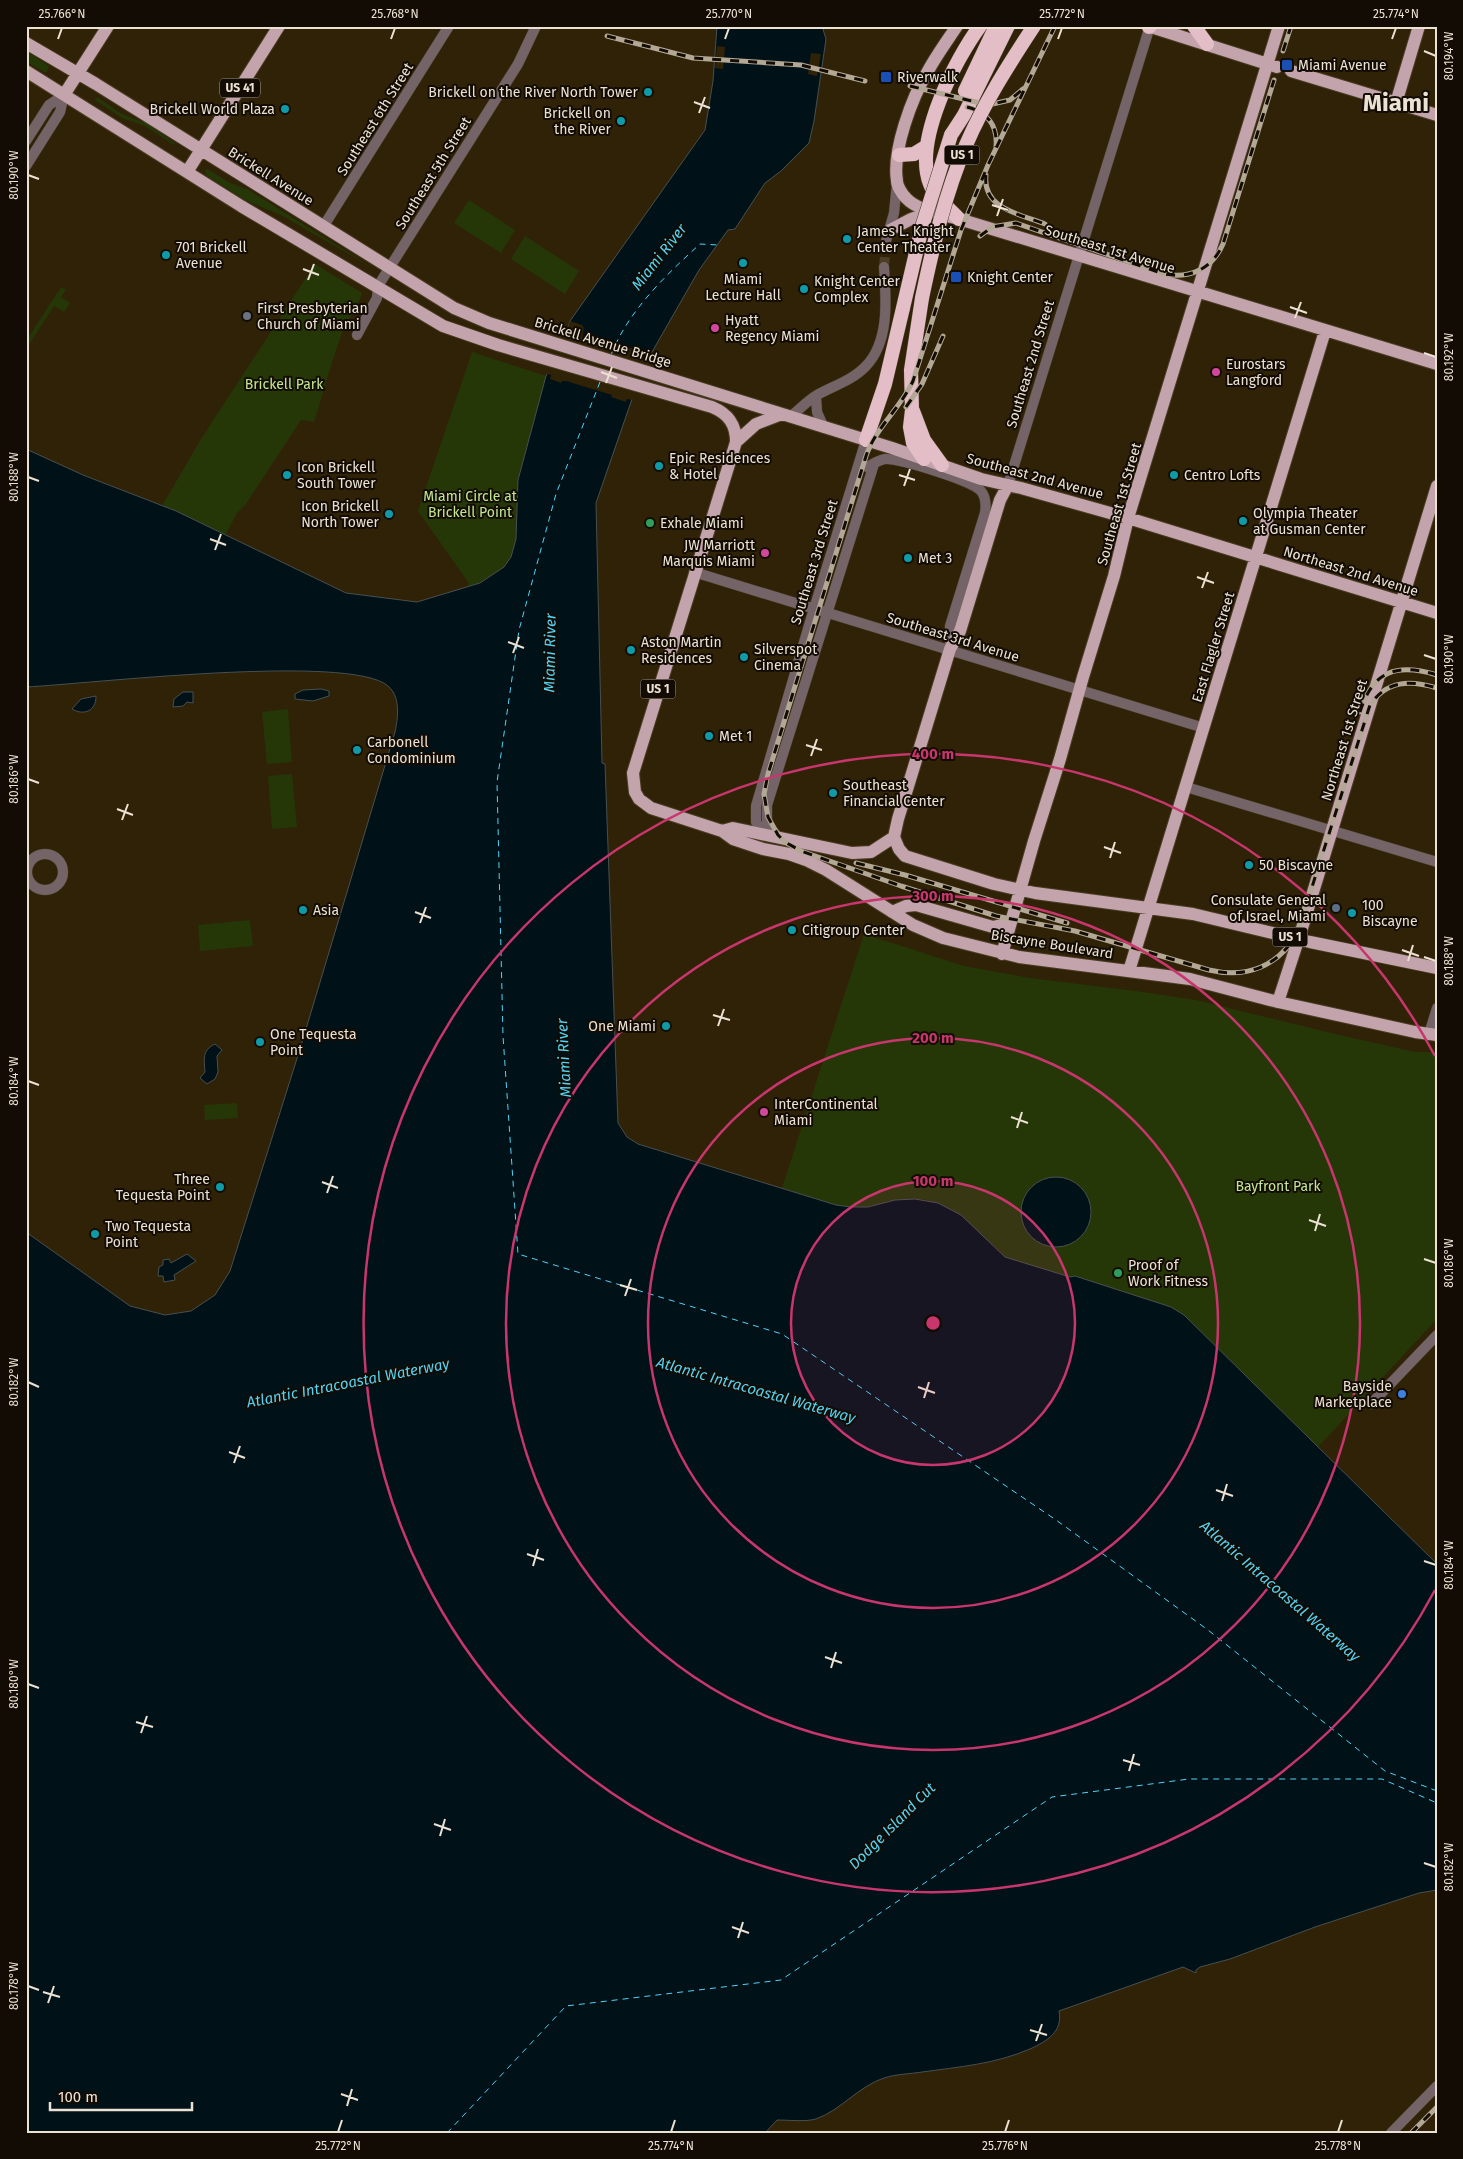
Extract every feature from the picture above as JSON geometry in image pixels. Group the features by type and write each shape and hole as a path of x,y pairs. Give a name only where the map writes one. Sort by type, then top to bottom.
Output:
{"highway":[{"name":"US 1","path":"866,440 890,365 922,227 952,135 956,113 974,70 996,26"},
{"path":"952,135 964,115 1008,26"},
{"name":"US 1","path":"924,459 913,443 910,428 912,410 911,370 922,298 939,229 966,146 996,86 1034,26"},
{"path":"1194,26 1207,44"},
{"path":"959,219 939,199 929,183 926,160 927,146 952,70 976,32"},
{"path":"898,155 914,154 927,146"},
{"name":"US 1","path":"912,410 924,440 942,465"}],"main road":[{"path":"64,95 108,26"},
{"name":"US 41","path":"186,172 279,26"},
{"path":"1149,26 1272,65"},
{"name":"Southeast 1st Street","path":"1002,954 1019,890 1114,576 1128,518 1198,291 1272,65 1279,26"},
{"path":"1396,103 1419,26"},
{"path":"897,182 898,155 907,119 917,92 927,72 956,27"},
{"name":"Brickell Avenue","path":"26,43 454,308 503,328"},
{"path":"26,71 186,172 443,326 498,345 689,400 725,413 733,424 736,442"},
{"path":"1291,71 1437,115"},
{"name":"Southeast 1st Avenue","path":"897,182 911,202 932,211 1437,364"},
{"path":"888,236 911,219 932,211"},
{"name":"Brickell Avenue Bridge","path":"503,328 694,386"},
{"name":"East Flagler Street","path":"1128,971 1326,331"},
{"name":"Southeast 2nd Avenue","path":"694,386 942,465 1256,557"},
{"path":"736,442 756,424 786,415"},
{"name":"US 1","path":"694,572 736,442"},
{"name":"Southeast 2nd Street","path":"894,837 950,649 960,631 1000,500 1008,485"},
{"name":"Northeast 1st Street","path":"1278,1002 1299,939 1437,486"},
{"name":"Northeast 2nd Avenue","path":"1256,557 1437,613"},
{"name":"Biscayne Boulevard","path":"694,572 633,773 635,792 645,804 660,812 722,831 734,839 763,849 788,854 826,870 913,925 935,935 1002,954 1203,981 1278,1002 1433,1034"},
{"path":"722,831 732,828 844,853 860,854 871,852 894,837"},
{"path":"764,835 788,854"},
{"name":"US 1","path":"894,837 899,849 911,858 1019,890 1204,916 1299,939 1437,968"},
{"path":"892,912 906,906 916,905 994,927 1009,924"}],"street":[{"name":"Southeast 6th Street","path":"323,227 450,26"},
{"name":"Southeast 2nd Street","path":"1008,485 1149,26"},
{"name":"Southeast 5th Street","path":"357,335 377,298 378,286 518,64 534,28"},
{"path":"26,141 49,105 64,95"},
{"path":"26,166 60,112 64,95"},
{"path":"888,236 893,216 897,182"},
{"path":"786,415 859,372 870,362 875,354 883,327 886,304 884,267"},
{"path":"816,396 817,412 824,428"},
{"name":"Southeast 3rd Street","path":"764,835 756,822 756,806 866,440"},
{"name":"Southeast 2nd Avenue","path":"892,448 907,462"},
{"name":"Southeast 2nd Avenue","path":"856,471 883,459 907,462 973,485 982,493"},
{"name":"Southeast 3rd Street","path":"779,838 766,824 767,805 874,464"},
{"name":"Southeast 2nd Street","path":"950,649 950,626 985,513 986,504 982,493"},
{"name":"Southeast 3rd Avenue","path":"694,572 1204,728"},
{"path":"1186,787 1437,862"},
{"path":"40,854 52,855 59,860 63,870 61,880 53,888 41,889 29,883 27,873 28,861 40,854"},
{"path":"1433,1034 1437,1008"},
{"path":"1371,1404 1437,1334"},
{"path":"1391,2133 1437,2086"}],"green space":[{"path":"26,51 49,66 47,72 26,61"},
{"path":"97,97 122,114 146,123 176,144 174,145 145,126 122,118 95,100"},
{"path":"207,169 230,183 249,190 373,268 281,215 247,201 206,175 205,171"},
{"path":"469,200 515,230 501,253 454,223"},
{"path":"525,236 579,271 565,294 511,259"},
{"name":"Brickell Park","path":"315,264 362,293 361,297 340,339 314,422 301,420 246,504 237,513 225,536 162,506 201,439"},
{"path":"61,287 66,290 61,297 70,303 64,312 54,306 26,349 26,341"},
{"name":"Miami Circle at Brickell Point","path":"472,352 546,376 518,480 516,539 511,557 504,567 469,588 468,582 418,511"},
{"path":"288,709 292,762 267,764 262,712"},
{"path":"292,774 297,827 272,829 268,776"},
{"path":"250,920 253,946 200,951 198,925"},
{"name":"Bayfront Park","path":"864,934 964,966 1030,978 1196,1000 1415,1052 1437,1052 1437,1319 1318,1447 1184,1315 1075,1276 1070,1277 1005,1257 960,1216 930,1201 906,1199 853,1207 826,1202 782,1188"},
{"path":"237,1103 238,1118 205,1120 204,1105"}],"water":[{"path":"717,26 822,26 826,39 809,143 781,171 765,183 735,229 728,230 699,270 652,352 632,399 596,503 602,763 605,764 618,1123 627,1137 638,1144 836,1205 868,1207 895,1200 915,1199 938,1203 961,1215 1005,1257 1070,1277 1075,1276 1171,1307 1184,1315 1437,1564 1437,1890 1419,1893 1315,1927 1230,1959 1200,1967 1196,1970 1196,1973 1183,1967 1059,2011 1059,2025 1056,2030 1048,2039 1030,2049 1004,2058 977,2064 884,2078 866,2087 825,2115 807,2120 777,2120 765,2133 26,2133 26,1232 130,1306 165,1315 191,1311 215,1295 230,1271 300,1049 395,732 398,708 395,696 388,686 364,676 324,672 216,673 26,687 26,449 83,475 176,511 346,593 417,602 480,583 504,567 511,557 516,539 518,480 546,376 566,334 570,321 705,130 713,81"},
{"path":"321,689 329,691 329,696 313,701 295,699 295,694 303,690"},
{"path":"183,692 193,692 193,703 187,702 183,706 173,707 174,699"},
{"path":"96,696 92,709 81,712 72,709 81,699"},
{"path":"215,1044 222,1050 217,1056 218,1072 215,1079 207,1084 200,1078 205,1072 204,1059 206,1052"},
{"path":"1056,1177 1075,1183 1085,1193 1091,1212 1085,1231 1075,1241 1056,1247 1037,1241 1027,1231 1021,1212 1027,1193 1037,1183"},
{"path":"187,1254 196,1261 174,1275 175,1280 164,1282 163,1276 158,1276 159,1267 163,1265 163,1260 169,1259 171,1263"}],"pier":[{"path":"717,46 725,47 723,69 715,68"},
{"path":"811,53 821,54 817,76 808,74"},
{"path":"570,321 582,325 584,328 582,339 625,352 627,347 642,351 640,357 651,361 634,400 627,399 626,402 611,397 612,395 566,381 561,383 550,379 551,375 545,373 564,334 566,334"}],"ferry route":[{"path":"611,355 627,323 661,281 700,244 718,245"},
{"path":"600,382 556,494 519,630 497,782 503,1036 518,1254 782,1334 1056,1520 1208,1630 1385,1771 1437,1791"},
{"path":"447,2133 566,2006 781,1980 1052,1797 1189,1779 1382,1779 1437,1803"}],"tunnel":[{"path":"884,267 886,241"}],"railway":[{"path":"1055,26 988,165 961,230 913,381 876,436 866,456 768,774 764,794 768,817 778,835 785,842 801,851 901,886 996,916 1075,931 1209,970 1236,973 1249,971 1261,967 1282,953 1298,931 1370,705 1384,691 1400,684 1418,684 1437,688"},
{"path":"1283,51 1291,26"},
{"path":"607,36 693,58 801,65 865,81"},
{"path":"980,236 992,227 1016,223 1164,274 1183,275 1199,270 1213,260 1223,244 1274,80"},
{"path":"910,86 988,105 1010,100 1023,89"},
{"path":"967,107 980,112 990,121 995,132 996,147"},
{"path":"986,175 986,186 990,196 996,203 1014,213 1045,224"},
{"path":"906,407 922,384 943,336"},
{"path":"1360,712 1365,698 1372,687 1388,673 1398,670 1410,670 1437,675"},
{"path":"856,863 905,875 1067,923"},
{"path":"1411,2133 1437,2107"}],"place":[{"name":"Miami Avenue","path":"1287,65"},
{"name":"Riverwalk","path":"886,77"},
{"name":"Brickell on the River North Tower","path":"648,92"},
{"name":"Brickell World Plaza","path":"285,109"},
{"name":"Brickell on the River","path":"621,121"},
{"name":"James L. Knight Center Theater","path":"847,239"},
{"name":"701 Brickell Avenue","path":"166,255"},
{"name":"Miami Lecture Hall","path":"743,263"},
{"name":"Knight Center","path":"956,277"},
{"name":"Knight Center Complex","path":"804,289"},
{"name":"First Presbyterian Church of Miami","path":"247,316"},
{"name":"Hyatt Regency Miami","path":"715,328"},
{"name":"Eurostars Langford","path":"1216,372"},
{"name":"Epic Residences & Hotel","path":"659,466"},
{"name":"Icon Brickell South Tower","path":"287,475"},
{"name":"Centro Lofts","path":"1174,475"},
{"name":"Icon Brickell North Tower","path":"389,514"},
{"name":"Olympia Theater at Gusman Center","path":"1243,521"},
{"name":"Exhale Miami","path":"650,523"},
{"name":"JW Marriott Marquis Miami","path":"765,553"},
{"name":"Met 3","path":"908,558"},
{"name":"Aston Martin Residences","path":"631,650"},
{"name":"Silverspot Cinema","path":"744,657"},
{"name":"Met 1","path":"709,736"},
{"name":"Carbonell Condominium","path":"357,750"},
{"name":"Southeast Financial Center","path":"833,793"},
{"name":"50 Biscayne","path":"1249,865"},
{"name":"Consulate General of Israel, Miami","path":"1336,908"},
{"name":"Asia","path":"303,910"},
{"name":"100 Biscayne","path":"1352,913"},
{"name":"Citigroup Center","path":"792,930"},
{"name":"One Miami","path":"666,1026"},
{"name":"One Tequesta Point","path":"260,1042"},
{"name":"InterContinental Miami","path":"764,1112"},
{"name":"Three Tequesta Point","path":"220,1187"},
{"name":"Two Tequesta Point","path":"95,1234"},
{"name":"Proof of Work Fitness","path":"1118,1273"},
{"name":"Bayside Marketplace","path":"1402,1394"}],"district":[{"name":"Miami","path":"1396,103"}],"water label":[{"name":"Miami River","path":"659,257"},
{"name":"Miami River","path":"550,653"},
{"name":"Miami River","path":"564,1058"},
{"name":"Atlantic Intracoastal Waterway","path":"348,1383"},
{"name":"Atlantic Intracoastal Waterway","path":"756,1390"},
{"name":"Atlantic Intracoastal Waterway","path":"1280,1591"},
{"name":"Dodge Island Cut","path":"892,1826"}]}
